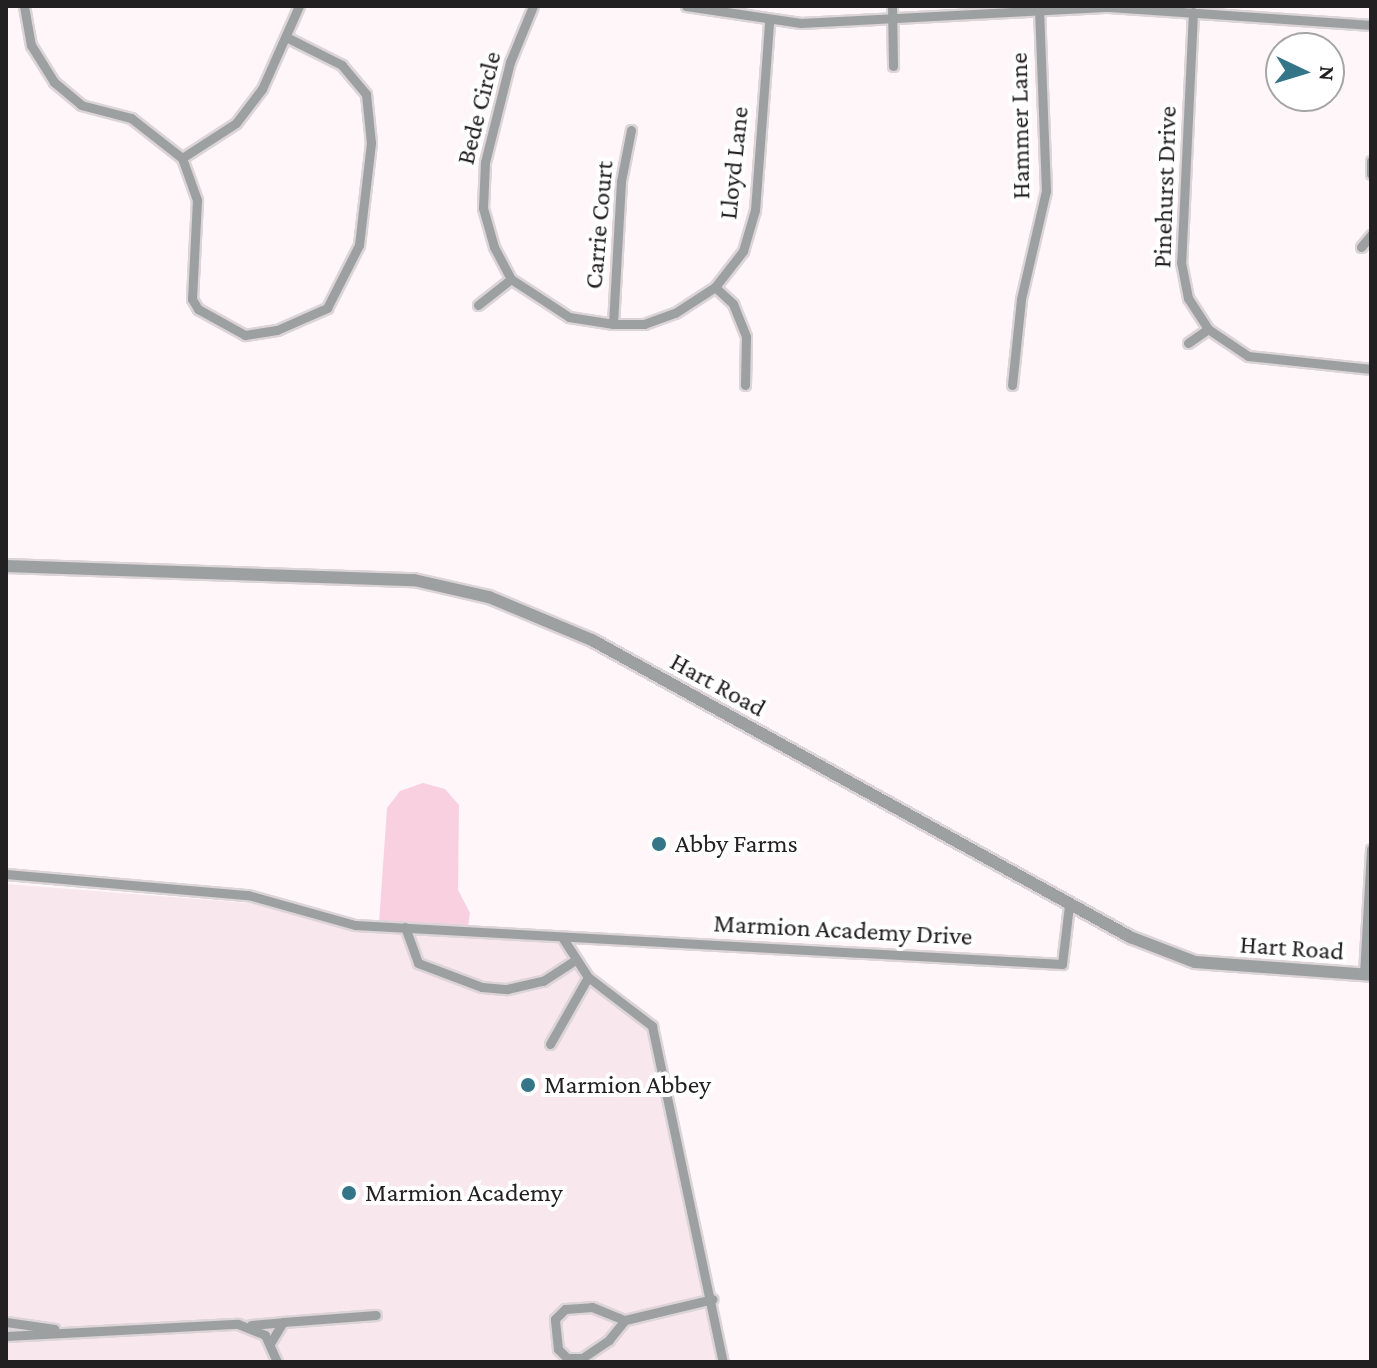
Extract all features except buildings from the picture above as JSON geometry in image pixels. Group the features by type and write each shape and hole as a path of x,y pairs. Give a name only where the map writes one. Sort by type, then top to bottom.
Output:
{"street":[{"path":"24,6 31,45 54,82 81,105 131,118 182,158 197,200 191,283 198,309 252,335 327,308 359,245 371,143 368,107 358,80 342,65 288,38"},
{"path":"182,158 236,123 262,89 288,38 299,6"},
{"name":"Bede Circle","path":"533,6 510,62 485,162 483,208 494,247 511,279 569,317 613,324 644,324 665,317 715,287"},
{"path":"686,6 769,22 894,19 1039,8 1193,12 1371,25"},
{"path":"892,6 893,66"},
{"name":"Hammer Lane","path":"1012,385 1021,299 1046,191 1039,8"},
{"name":"Pinehurst Drive","path":"1193,12 1181,262 1188,298 1208,329 1233,349 1264,361 1371,369"},
{"name":"Lloyd Lane","path":"715,287 743,251 755,210 769,22"},
{"name":"Carrie Court","path":"613,324 621,181 631,130"},
{"path":"1371,161 1371,174"},
{"path":"1361,247 1371,235"},
{"path":"478,305 511,279"},
{"path":"715,287 733,304 746,337 745,385"},
{"path":"1188,343 1208,329"},
{"name":"Hart Road","path":"6,566 414,580 489,597 592,640 1130,937 1195,962 1368,975"},
{"path":"1368,975 1371,849"},
{"name":"Marmion Academy Drive","path":"6,874 248,895 355,925 1062,964 1069,905"},
{"path":"405,927 418,963 482,987 507,989 543,981 575,960"},
{"path":"562,937 588,977 652,1026 713,1299 723,1362"},
{"path":"550,1044 588,977"},
{"path":"625,1320 609,1340 582,1358 567,1358 555,1341 555,1319 577,1305 625,1320 713,1299"},
{"path":"6,1336 63,1331 251,1325 376,1315"},
{"path":"6,1322 31,1322 63,1331"},
{"path":"271,1342 283,1322"},
{"path":"251,1325 271,1342 277,1362"}],"shaded area":[{"path":"423,783 445,789 459,805 458,890 470,913 468,927 379,923 387,808 400,791"},
{"name":"Marmion Academy","path":"6,884 248,903 394,930 572,941 591,972 656,1024 729,1362 6,1362"}],"place":[{"name":"Abby Farms","path":"659,844"},
{"name":"Marmion Abbey","path":"528,1085"},
{"name":"Marmion Academy","path":"349,1193"}]}
